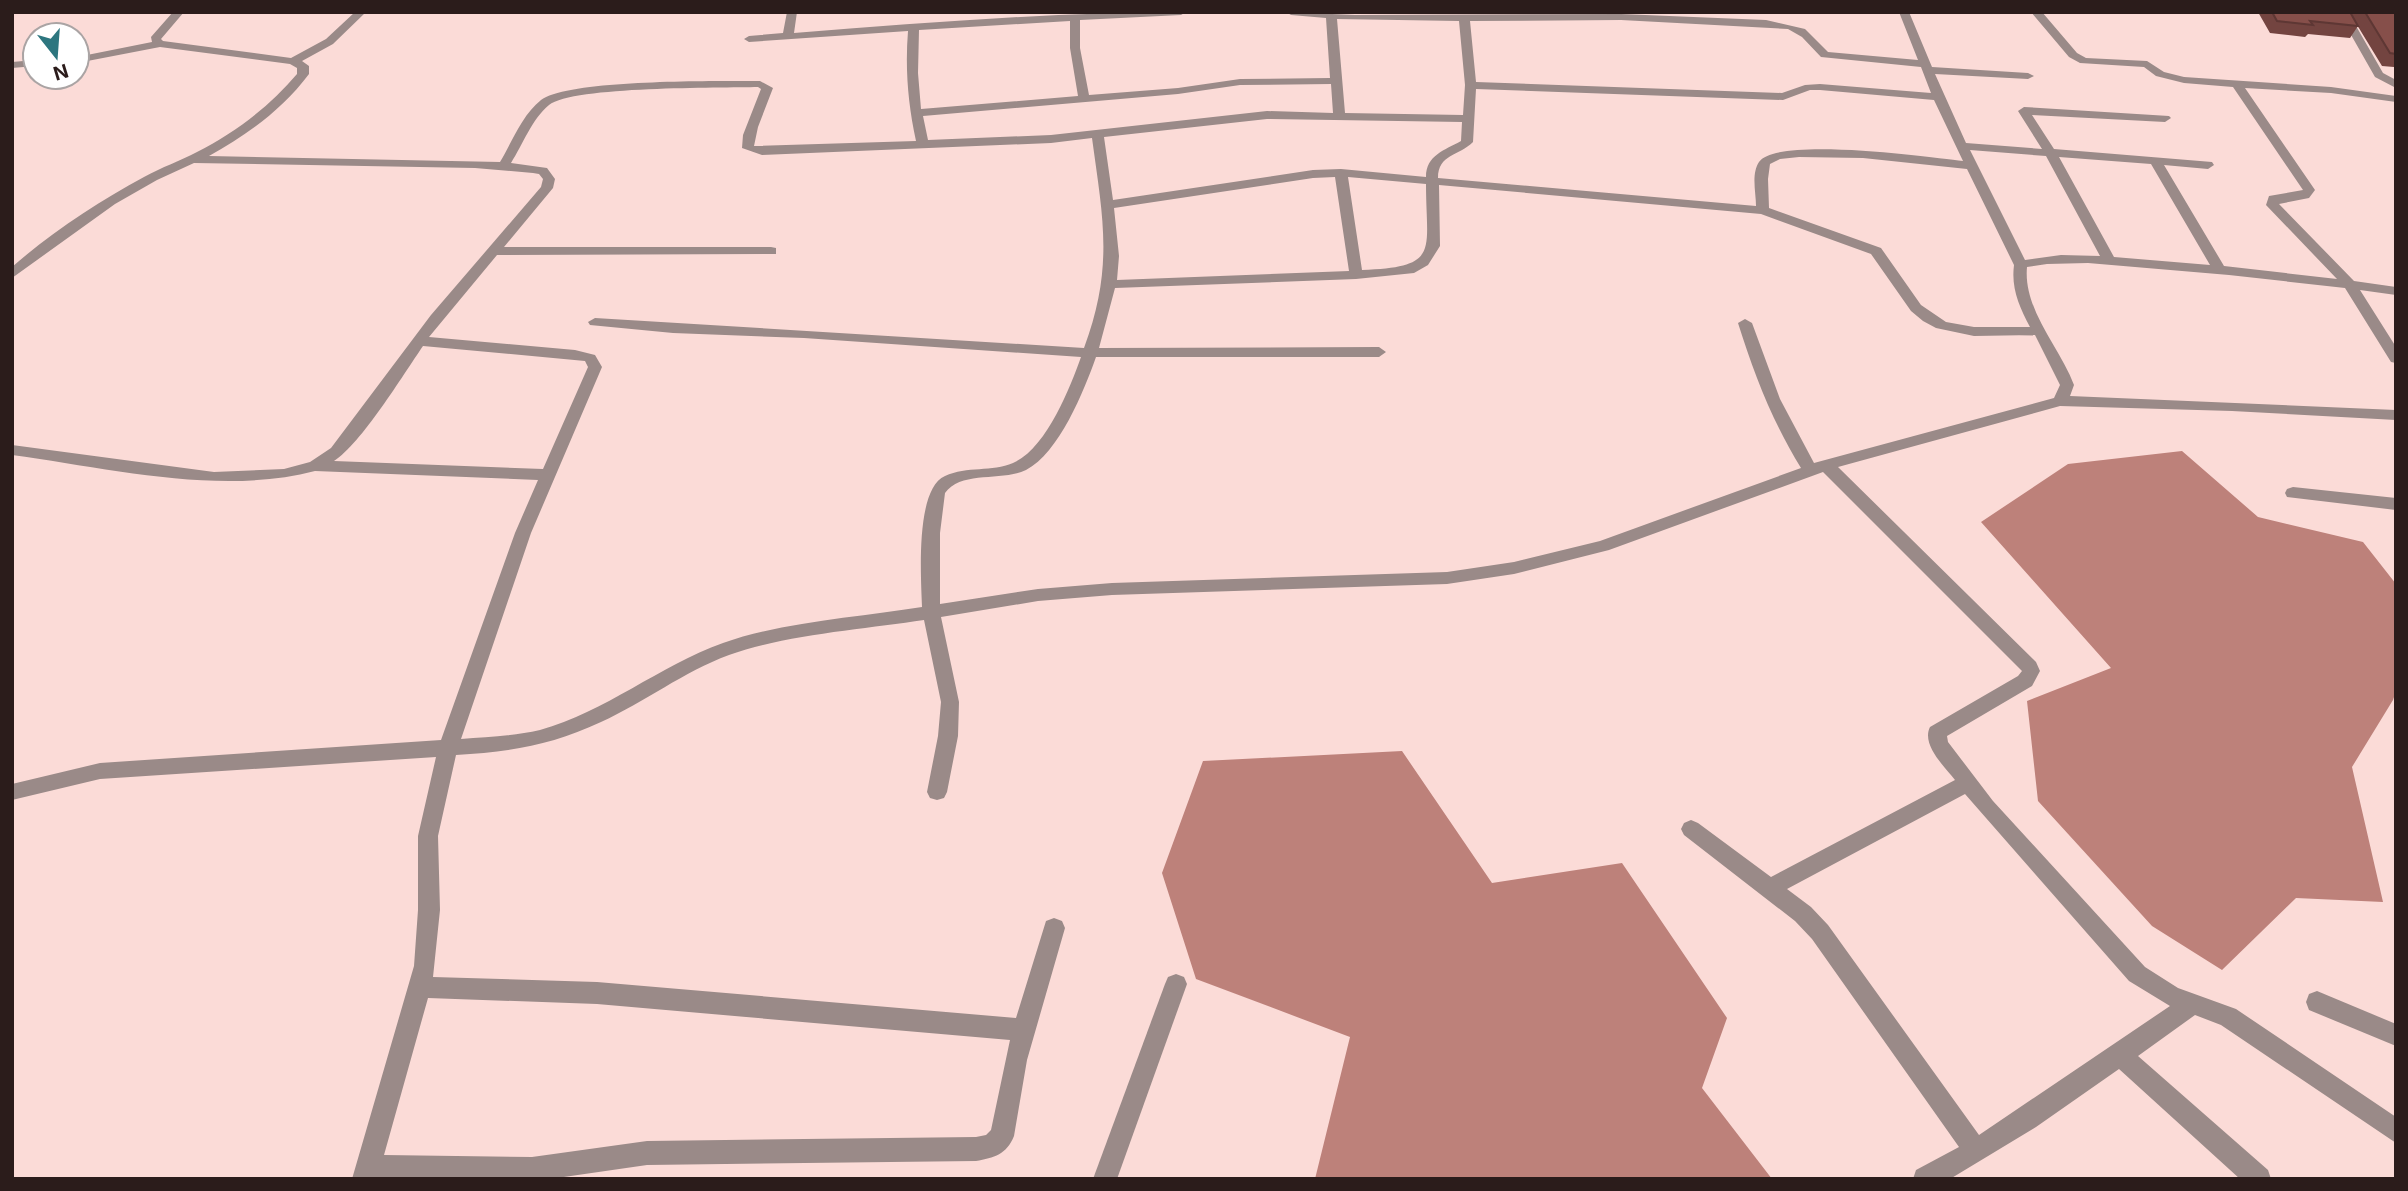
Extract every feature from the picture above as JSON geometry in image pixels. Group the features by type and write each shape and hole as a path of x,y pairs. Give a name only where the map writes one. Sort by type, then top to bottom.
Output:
{"street":[{"path":"160,44 155,39 158,32 179,12"},
{"path":"292,61 315,53 361,12"},
{"path":"788,36 792,12"},
{"path":"749,39 1052,15 1075,18 1181,12"},
{"path":"1291,12 1355,18 1652,15 1790,26 1802,31 1810,38 1816,51 1825,55 2028,76"},
{"path":"1904,12 1938,97 2021,265 2019,286 2040,331 2062,368 2067,385 2060,401"},
{"path":"2036,12 2073,55 2084,61 2147,64 2160,74 2172,78 2331,90 2396,99"},
{"path":"2343,12 2379,75 2396,85"},
{"path":"1335,15 1339,115"},
{"path":"1109,284 1410,271 1429,259 1433,246 1431,180 1436,159 1467,142 1471,85 1464,16"},
{"path":"1075,18 1075,48 1084,99"},
{"path":"914,27 910,69 915,113 923,145"},
{"path":"12,274 58,239 134,188 236,134 303,74 303,66 292,61 160,44 91,57"},
{"path":"915,113 1178,91 1240,82 1337,81"},
{"path":"503,167 549,99 563,93 609,89 760,84 767,89 747,140 748,148 762,151 1098,135 1267,115 1468,119"},
{"path":"2237,84 2309,190 2305,195 2274,199 2272,205 2349,284 2396,359"},
{"path":"1471,85 1783,97 1801,89 1820,87 1938,97"},
{"path":"2109,261 2050,152 2025,113 2026,110 2165,118"},
{"path":"937,792 947,740 950,704 946,673 931,613 932,538 937,492 946,483 958,478 1021,466 1038,452 1057,427 1089,353 1109,284 1112,257 1098,135"},
{"path":"1962,146 2208,165"},
{"path":"1763,210 1762,170 1765,162 1774,155 1789,152 1826,153 1972,166"},
{"path":"191,159 402,161 543,171 549,179 547,188 419,341 337,452 315,466"},
{"path":"2155,161 2220,270"},
{"path":"1106,205 1300,176 1341,173 1763,210 1876,251 1886,260 1914,306 1924,317 1939,325 1959,330 2040,331"},
{"path":"1341,173 1356,275"},
{"path":"494,251 771,251"},
{"path":"2021,265 2036,260 2061,258 2109,261 2220,270 2396,291"},
{"path":"595,322 673,329 804,334 1089,353 1379,352"},
{"path":"1745,323 1772,403 1788,436 1818,468 2027,662 2031,671 2025,681 1937,733 1939,744 1967,783 2137,974 2156,989 2191,1005 2228,1017 2396,1131"},
{"path":"419,341 590,358 595,367 590,385 523,533 449,748 428,836 429,910 425,966 385,1113 365,1173 532,1169 657,1153 976,1149 992,1146 1002,1136 1010,1084 1054,928"},
{"path":"12,792 100,771 505,744 543,737 596,716 682,667 729,649 786,635 1038,595 1112,589 1447,578 1514,568 1603,546 1818,468 2060,401 2232,406 2396,415"},
{"path":"12,450 214,477 284,474 315,466 549,475"},
{"path":"2293,493 2396,504"},
{"path":"1769,888 1967,783"},
{"path":"1691,828 1803,914 1820,932 1975,1149"},
{"path":"1105,1179 1176,984"},
{"path":"419,987 597,993 1024,1030"},
{"path":"2317,1002 2396,1035"},
{"path":"1925,1179 1975,1149 2191,1005"},
{"path":"2119,1054 2259,1179"}],"shaded area":[{"path":"2182,451 2258,517 2363,542 2396,584 2396,691 2352,767 2383,902 2296,898 2222,970 2152,926 2038,801 2027,701 2111,668 1981,522 2068,464"},
{"path":"1402,751 1492,883 1622,863 1727,1018 1702,1088 1772,1179 1315,1179 1350,1037 1196,979 1162,873 1203,761"}],"building":[{"path":"2272,12 2350,12 2358,26 2277,21"},
{"path":"2365,12 2396,12 2396,54 2390,53"}]}
